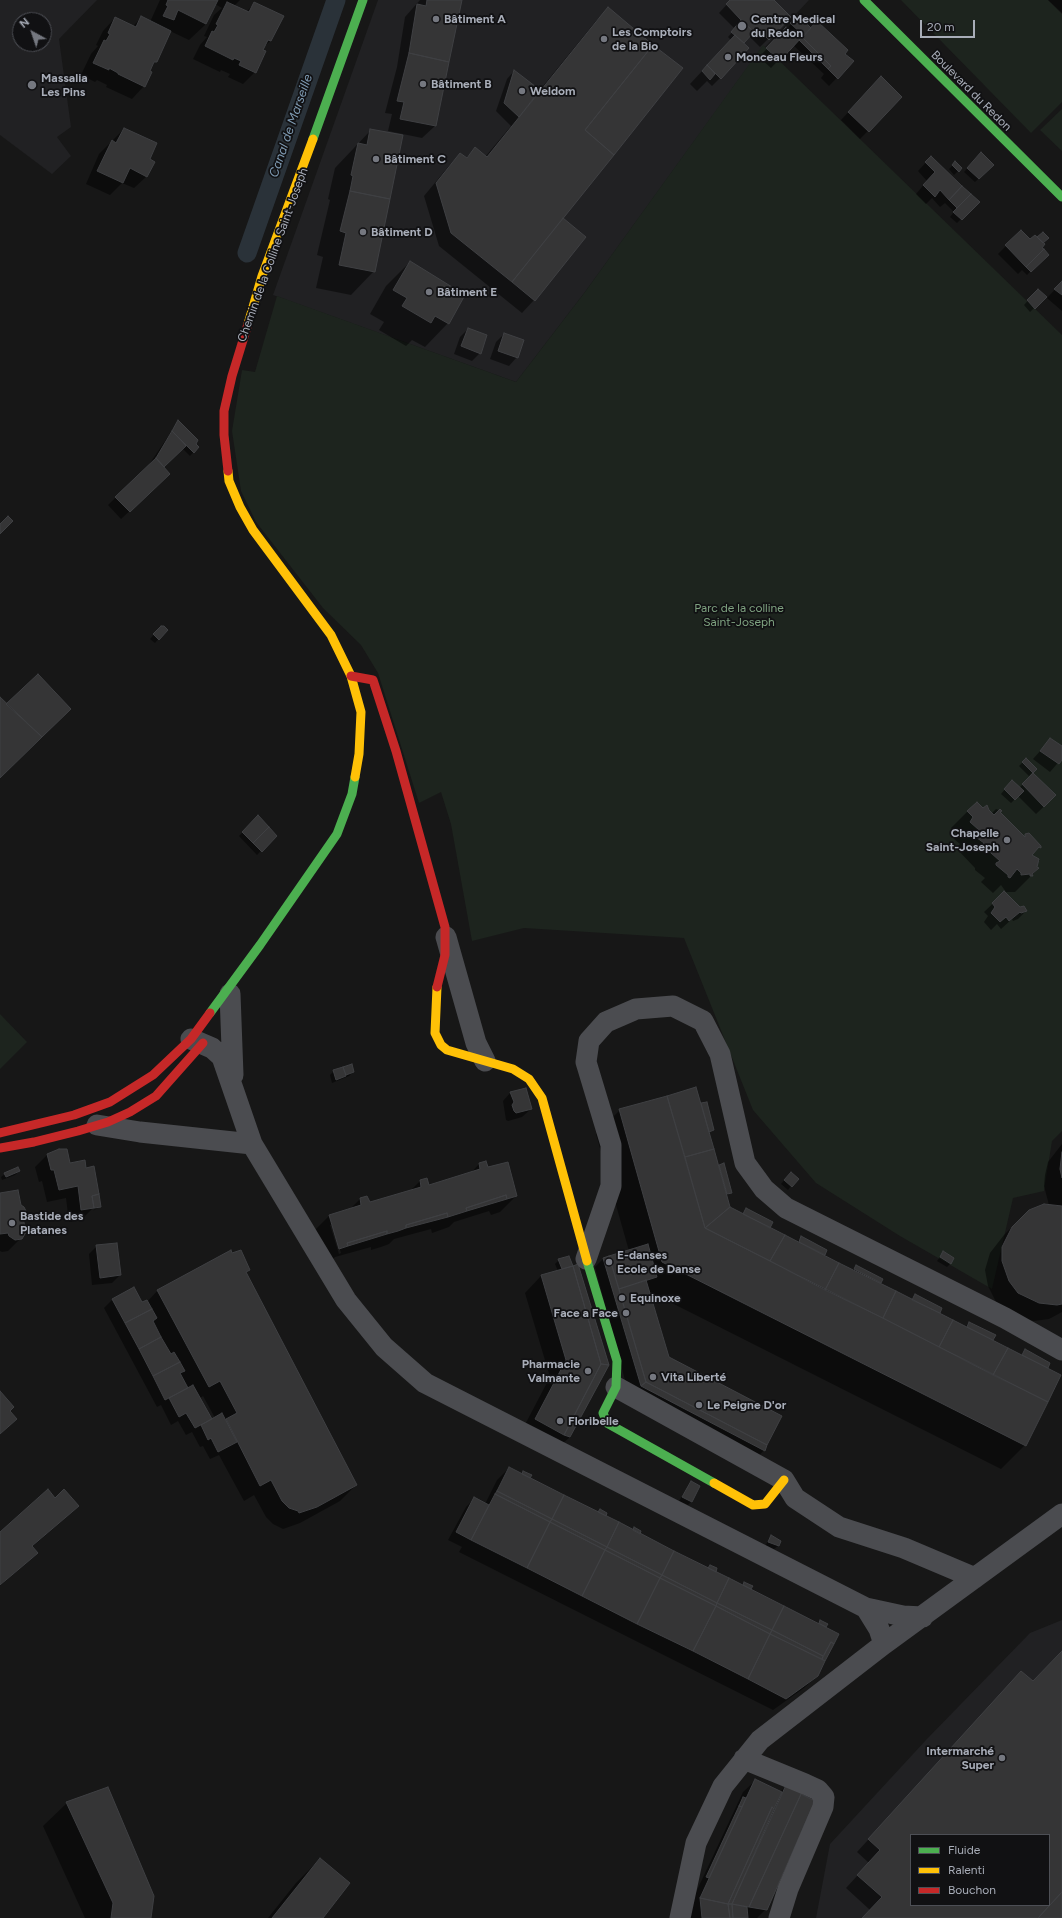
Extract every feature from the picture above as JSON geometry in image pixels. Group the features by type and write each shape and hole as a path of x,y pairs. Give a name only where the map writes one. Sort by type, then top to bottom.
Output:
{"street":[{"name":"Chemin de la Colline Saint-Joseph","path":"0,1148 34,1142 97,1125 130,1112 156,1096 187,1063 239,973 337,834 352,794 359,754 361,712 351,676 331,634 253,530 240,507 229,481 225,449 224,411 232,376 262,276 284,221 363,0"},
{"name":"Boulevard du Redon","path":"864,0 1062,197"},
{"path":"351,676 373,680 398,759 476,1043 485,1061"},
{"path":"445,932 445,955 436,991 435,1032 442,1046 447,1050 513,1069 529,1079 542,1098 586,1259 617,1361 616,1387 603,1413 607,1423 753,1505 765,1504 784,1480"},
{"name":"Chemin de la Colline Saint-Joseph","path":"213,1024 230,994 239,973"},
{"path":"230,994 234,1088"},
{"path":"586,1259 611,1186 611,1144 586,1062 589,1041 606,1022 636,1009 673,1006 703,1021 720,1054 745,1164 764,1189 786,1208 1005,1318 1062,1350"},
{"name":"Chemin de la Colline Saint-Joseph","path":"0,1133 74,1115 110,1102 153,1075 200,1040"},
{"path":"200,1040 222,1057 234,1088 252,1144 346,1300 384,1347 425,1383 863,1607 903,1616 923,1617"},
{"path":"140,1132 130,1112 142,1082"},
{"path":"97,1125 140,1132 252,1144"},
{"path":"616,1387 784,1480 795,1498 839,1527 904,1548 975,1578"},
{"path":"680,1918 696,1843 723,1786 760,1740 884,1644 1062,1514"},
{"path":"863,1607 879,1629 884,1644"},
{"path":"744,1759 818,1790 824,1797 823,1807 788,1890 779,1918"}],"shaded area":[{"name":"Massalia Les Pins","path":"0,0 97,0 59,39 71,127 57,137 71,156 52,174 0,135"},
{"path":"378,0 809,0 765,47 763,46 585,292 516,382 273,295"},
{"name":"Intermarché Super","path":"1062,1620 1062,1918 816,1918 830,1844 926,1740 1030,1633"}],"green space":[{"path":"901,0 1048,0 1062,14 1062,102 1031,133"},
{"name":"Parc de la colline Saint-Joseph","path":"763,45 1062,335 1062,1131 1052,1141 1044,1191 1013,1198 992,1289 900,1236 816,1183 753,1110 684,938 524,928 472,941 451,824 441,792 419,803 378,673 361,645 323,608 256,522 241,491 232,431 242,370 255,372 277,296 516,382 585,292"},
{"path":"1062,109 1062,151 1040,130"},
{"path":"0,1014 27,1042 0,1069"}],"building":[{"path":"168,0 218,0 206,24 178,10 174,20 163,16 168,6 166,5"},
{"name":"Bâtiment A","path":"427,0 462,0 449,62 409,53 417,4 426,6"},
{"path":"730,0 774,0 791,17 769,40 758,29 754,32 741,20 726,4"},
{"path":"227,2 249,12 254,2 284,16 271,41 268,40 263,50 266,51 256,73 239,65 241,61 234,58 233,60 205,46 212,31 214,32 218,25 216,24"},
{"path":"608,7 653,45 585,130 614,155 512,282 451,233 436,183 460,153 467,158 475,147 487,157"},
{"path":"798,15 811,28 804,36 790,23"},
{"path":"141,16 171,31 157,62 154,62 150,71 152,72 145,87 109,68 109,70 93,63 104,40 106,41 110,34 108,33 115,17 136,27"},
{"name":"Centre Medical du Redon","path":"741,20 754,32 744,43 731,32"},
{"path":"817,21 848,50 845,54 854,61 838,79 828,69 831,66 802,37"},
{"path":"786,27 797,38 800,35 802,37 780,61 766,48"},
{"name":"Monceau Fleurs","path":"735,35 749,48 721,79 707,65"},
{"path":"802,37 831,66 828,69 799,40"},
{"path":"653,45 683,68 614,155 585,130"},
{"name":"Bâtiment B","path":"409,53 449,62 436,126 400,119 404,102 397,101"},
{"path":"707,65 715,74 710,80 702,71"},
{"path":"514,70 540,90 519,117 504,103"},
{"path":"881,76 902,97 869,132 848,112"},
{"path":"124,128 157,143 150,159 155,162 147,177 130,168 123,183 97,171 112,140 116,143"},
{"name":"Bâtiment C","path":"370,129 403,135 390,199 350,191 353,176 351,175 358,143 367,145"},
{"path":"981,152 994,165 979,179 967,168"},
{"path":"931,156 962,186 949,200 940,190 935,197 923,185 935,172 925,162"},
{"path":"955,161 962,168 959,172 952,165"},
{"path":"962,186 971,194 957,208 949,200"},
{"name":"Bâtiment D","path":"350,191 390,199 375,272 339,265 346,233 340,231"},
{"path":"971,194 980,202 962,220 953,212"},
{"path":"563,218 586,237 535,301 512,282"},
{"path":"1021,230 1030,239 1035,235 1045,244 1042,248 1044,249 1026,267 1005,245"},
{"path":"1043,232 1049,238 1043,243 1037,237"},
{"path":"1044,249 1049,255 1031,272 1026,267"},
{"name":"Bâtiment E","path":"410,261 465,295 449,324 435,316 431,323 402,306 407,298 393,290"},
{"path":"1062,281 1062,295 1054,289"},
{"path":"1038,289 1047,297 1035,309 1027,300"},
{"path":"468,328 487,335 481,354 461,346"},
{"path":"504,333 524,340 518,358 498,351"},
{"path":"178,420 198,440 196,444 199,447 194,453 172,431"},
{"path":"172,431 186,446 164,467 156,458"},
{"path":"156,458 170,474 130,512 115,497"},
{"path":"8,516 13,521 0,534 0,524"},
{"path":"161,626 164,626 168,630 159,640 153,634"},
{"path":"38,674 71,709 42,737 6,704"},
{"path":"0,697 42,737 0,778"},
{"path":"1050,738 1062,746 1062,760 1059,764 1040,751"},
{"path":"1026,758 1037,769 1033,773 1022,762"},
{"path":"1033,773 1056,795 1044,807 1022,784"},
{"path":"1012,780 1024,791 1015,800 1004,789"},
{"name":"Chapelle Saint-Joseph","path":"977,802 983,808 987,805 989,810 994,815 1000,809 1002,811 1000,812 1025,837 1025,834 1029,833 1041,846 1041,848 1039,847 1032,855 1039,859 1037,867 1039,868 1032,874 1033,876 1030,876 1030,874 1021,875 1017,869 1010,878 1008,877 1008,875 996,865 996,863 1000,861 982,845 984,843 973,835 974,832 976,834 979,830 970,822 973,817 967,811"},
{"path":"258,815 269,827 253,843 242,832"},
{"path":"269,827 277,836 262,852 253,843"},
{"path":"1004,891 1020,907 1024,906 1027,911 1020,912 1009,921 1006,917 1000,922 991,913 995,907 992,903"},
{"path":"352,1064 354,1072 346,1075 343,1067"},
{"path":"343,1067 346,1076 336,1080 333,1070"},
{"path":"696,1087 714,1149 685,1157 667,1096"},
{"path":"526,1088 532,1109 516,1113 512,1105 514,1102 510,1092"},
{"path":"667,1096 705,1228 1048,1402 1026,1446 662,1262 619,1109"},
{"path":"707,1102 714,1130 709,1132 701,1103"},
{"path":"59,1149 67,1149 70,1163 85,1160 86,1168 94,1166 99,1194 92,1196 94,1208 81,1210 78,1186 59,1190 54,1170 51,1170 47,1154"},
{"path":"714,1149 730,1207 705,1228 685,1157"},
{"path":"1062,1152 1062,1178 1060,1169"},
{"path":"486,1161 488,1167 508,1162 517,1196 507,1199 506,1195 466,1208 467,1211 448,1217 447,1213 406,1225 406,1228 398,1231 387,1234 387,1231 347,1243 348,1246 339,1249 329,1215 361,1205 360,1198 367,1196 370,1202 421,1187 420,1180 427,1178 429,1185 480,1169 479,1163"},
{"path":"724,1163 732,1193 727,1194 719,1165"},
{"path":"18,1167 20,1171 6,1177 4,1173"},
{"path":"791,1172 799,1179 792,1187 784,1180"},
{"name":"Bastide des Platanes","path":"18,1190 21,1205 26,1211 22,1213 26,1232 22,1239 15,1240 9,1236 8,1233 0,1234 0,1193"},
{"path":"99,1194 101,1207 94,1208 92,1196"},
{"path":"506,1195 507,1199 467,1211 466,1208"},
{"path":"1044,1204 1062,1206 1062,1304 1057,1305 1039,1303 1018,1293 1009,1281 1002,1261 1002,1247 1012,1227 1029,1210"},
{"path":"730,1207 785,1235 770,1261 705,1228"},
{"path":"746,1208 773,1222 770,1228 743,1214"},
{"path":"447,1213 448,1217 406,1228 406,1225"},
{"path":"387,1231 387,1234 348,1246 347,1243"},
{"path":"785,1235 839,1263 825,1290 770,1261"},
{"path":"801,1236 827,1250 825,1255 799,1242"},
{"path":"117,1243 121,1275 100,1278 96,1245"},
{"path":"648,1244 657,1277 619,1289 609,1256"},
{"path":"231,1250 232,1253 241,1250 250,1270 246,1272 357,1485 317,1507 299,1513 298,1511 289,1508 282,1501 271,1480 260,1486 226,1419 237,1413 220,1381 209,1387 157,1290"},
{"path":"943,1251 954,1258 951,1264 940,1257"},
{"path":"569,1256 573,1266 562,1269 558,1259"},
{"path":"609,1256 646,1382 641,1386 603,1258"},
{"path":"839,1263 896,1291 883,1318 825,1290"},
{"path":"578,1264 609,1365 601,1364 573,1266"},
{"path":"856,1265 883,1279 881,1283 854,1269"},
{"path":"573,1266 601,1364 564,1435 535,1419 566,1360 541,1275"},
{"path":"646,1280 669,1357 782,1416 767,1445 646,1382 619,1289"},
{"path":"134,1287 142,1302 147,1300 152,1309 125,1323 112,1299"},
{"path":"896,1291 953,1320 939,1347 883,1318"},
{"path":"915,1294 942,1308 940,1313 912,1300"},
{"path":"152,1309 157,1318 153,1321 161,1337 139,1349 125,1323"},
{"path":"953,1320 1008,1348 993,1375 939,1347"},
{"path":"969,1322 996,1335 993,1340 967,1327"},
{"path":"161,1337 171,1354 174,1352 180,1362 153,1376 139,1349"},
{"path":"1008,1348 1061,1375 1048,1402 993,1375"},
{"path":"1025,1349 1050,1363 1048,1368 1022,1355"},
{"path":"180,1362 185,1371 180,1373 188,1388 165,1400 153,1376"},
{"path":"601,1364 609,1365 570,1437 564,1435"},
{"path":"646,1382 767,1445 765,1451 641,1386"},
{"path":"193,1385 212,1419 195,1428 186,1413 179,1417 169,1398"},
{"path":"0,1391 14,1407 10,1411 17,1419 0,1434"},
{"path":"222,1413 237,1442 218,1452 211,1438 208,1440 201,1425"},
{"path":"509,1467 564,1495 552,1519 497,1491"},
{"path":"523,1471 532,1475 530,1478 522,1474"},
{"path":"691,1481 700,1486 692,1502 682,1497"},
{"path":"48,1489 55,1498 64,1489 79,1506 32,1546 38,1553 0,1585 0,1532"},
{"path":"497,1491 552,1519 550,1522 495,1494"},
{"path":"495,1494 550,1522 527,1568 471,1540"},
{"path":"564,1495 619,1522 607,1547 552,1519"},
{"path":"474,1497 489,1505 471,1540 456,1532"},
{"path":"600,1509 607,1513 606,1516 598,1512"},
{"path":"552,1519 607,1547 605,1550 550,1522"},
{"path":"550,1522 605,1550 582,1596 527,1568"},
{"path":"619,1522 674,1551 662,1575 607,1547"},
{"path":"634,1527 641,1531 640,1534 633,1530"},
{"path":"771,1535 781,1541 779,1546 768,1542"},
{"path":"607,1547 662,1575 660,1578 605,1550"},
{"path":"605,1550 660,1578 637,1624 582,1596"},
{"path":"674,1551 729,1578 717,1603 662,1575"},
{"path":"710,1565 717,1568 716,1572 708,1568"},
{"path":"662,1575 717,1603 716,1606 660,1578"},
{"path":"660,1578 716,1606 693,1651 637,1624"},
{"path":"729,1578 784,1606 772,1630 717,1603"},
{"path":"744,1582 753,1586 751,1589 743,1585"},
{"path":"717,1603 772,1630 770,1634 716,1606"},
{"path":"716,1606 770,1634 748,1679 693,1651"},
{"path":"784,1606 839,1634 834,1644 831,1642 823,1656 772,1630"},
{"path":"820,1620 828,1624 826,1627 819,1623"},
{"path":"772,1630 823,1656 822,1659 770,1634"},
{"path":"770,1634 825,1661 818,1676 786,1699 748,1679"},
{"path":"831,1642 834,1644 825,1661 822,1659"},
{"name":"Intermarché Super","path":"1062,1651 1062,1892 1050,1905 1050,1834 910,1834 910,1906 1049,1906 1038,1918 862,1918 882,1897 857,1875 880,1850 868,1839 1021,1671 1033,1681"},
{"path":"755,1779 782,1792 774,1809 772,1807 728,1904 700,1898"},
{"path":"786,1785 802,1792 749,1907 732,1904"},
{"path":"108,1787 154,1896 151,1918 111,1918 113,1903 66,1802"},
{"path":"801,1794 815,1801 767,1910 749,1907"},
{"path":"743,1797 746,1798 742,1807 739,1806"},
{"path":"739,1806 742,1807 709,1878 706,1877"},
{"path":"772,1807 774,1809 732,1904 728,1904"},
{"path":"320,1858 350,1883 323,1918 272,1918"},
{"path":"1062,1892 1062,1918 1038,1918 1050,1906"},
{"path":"700,1898 728,1904 730,1918 702,1918"},
{"path":"728,1904 732,1904 733,1918 730,1918"},
{"path":"732,1904 747,1907 748,1918 733,1918"}],"waterway":[{"name":"Canal de Marseille","path":"247,253 336,0"}],"traffic: fast":[{"path":"313,139 363,0"},
{"path":"864,0 1062,197"},
{"path":"210,1013 260,945 337,834 352,794 355,777"},
{"path":"587,1261 617,1361 616,1387 603,1413 607,1423 714,1483"}],"traffic: slow":[{"path":"248,324 262,276 313,139"},
{"path":"228,471 229,481 240,507 253,530 331,635 351,676 361,712 359,754 355,777"},
{"path":"437,987 435,1033 441,1045 447,1050 513,1069 529,1079 542,1098 587,1261"},
{"path":"714,1483 753,1505 765,1504 784,1480"}],"traffic: jam":[{"path":"228,471 224,435 224,411 232,376 248,324"},
{"path":"351,676 373,680 396,751 445,927 445,955 437,987"},
{"path":"0,1133 74,1115 110,1102 153,1075 191,1039 210,1013"},
{"path":"0,1148 34,1142 78,1131 108,1122 130,1112 156,1096 203,1043"}],"place":[{"name":"Bâtiment A","path":"436,19"},
{"name":"Centre Medical du Redon","path":"742,26"},
{"name":"Les Comptoirs de la Bio","path":"604,39"},
{"name":"Monceau Fleurs","path":"728,57"},
{"name":"Bâtiment B","path":"423,84"},
{"name":"Massalia Les Pins","path":"32,85"},
{"name":"Weldom","path":"522,91"},
{"name":"Bâtiment C","path":"376,159"},
{"name":"Bâtiment D","path":"363,232"},
{"name":"Bâtiment E","path":"429,292"},
{"name":"Chapelle Saint-Joseph","path":"1007,840"},
{"name":"Bastide des Platanes","path":"12,1223"},
{"name":"E-danses Ecole de Danse","path":"609,1262"},
{"name":"Equinoxe","path":"622,1298"},
{"name":"Face a Face","path":"626,1313"},
{"name":"Pharmacie Valmante","path":"588,1371"},
{"name":"Vita Liberté","path":"653,1377"},
{"name":"Le Peigne D'or","path":"699,1405"},
{"name":"Floribelle","path":"560,1421"},
{"name":"Intermarché Super","path":"1002,1758"}]}
